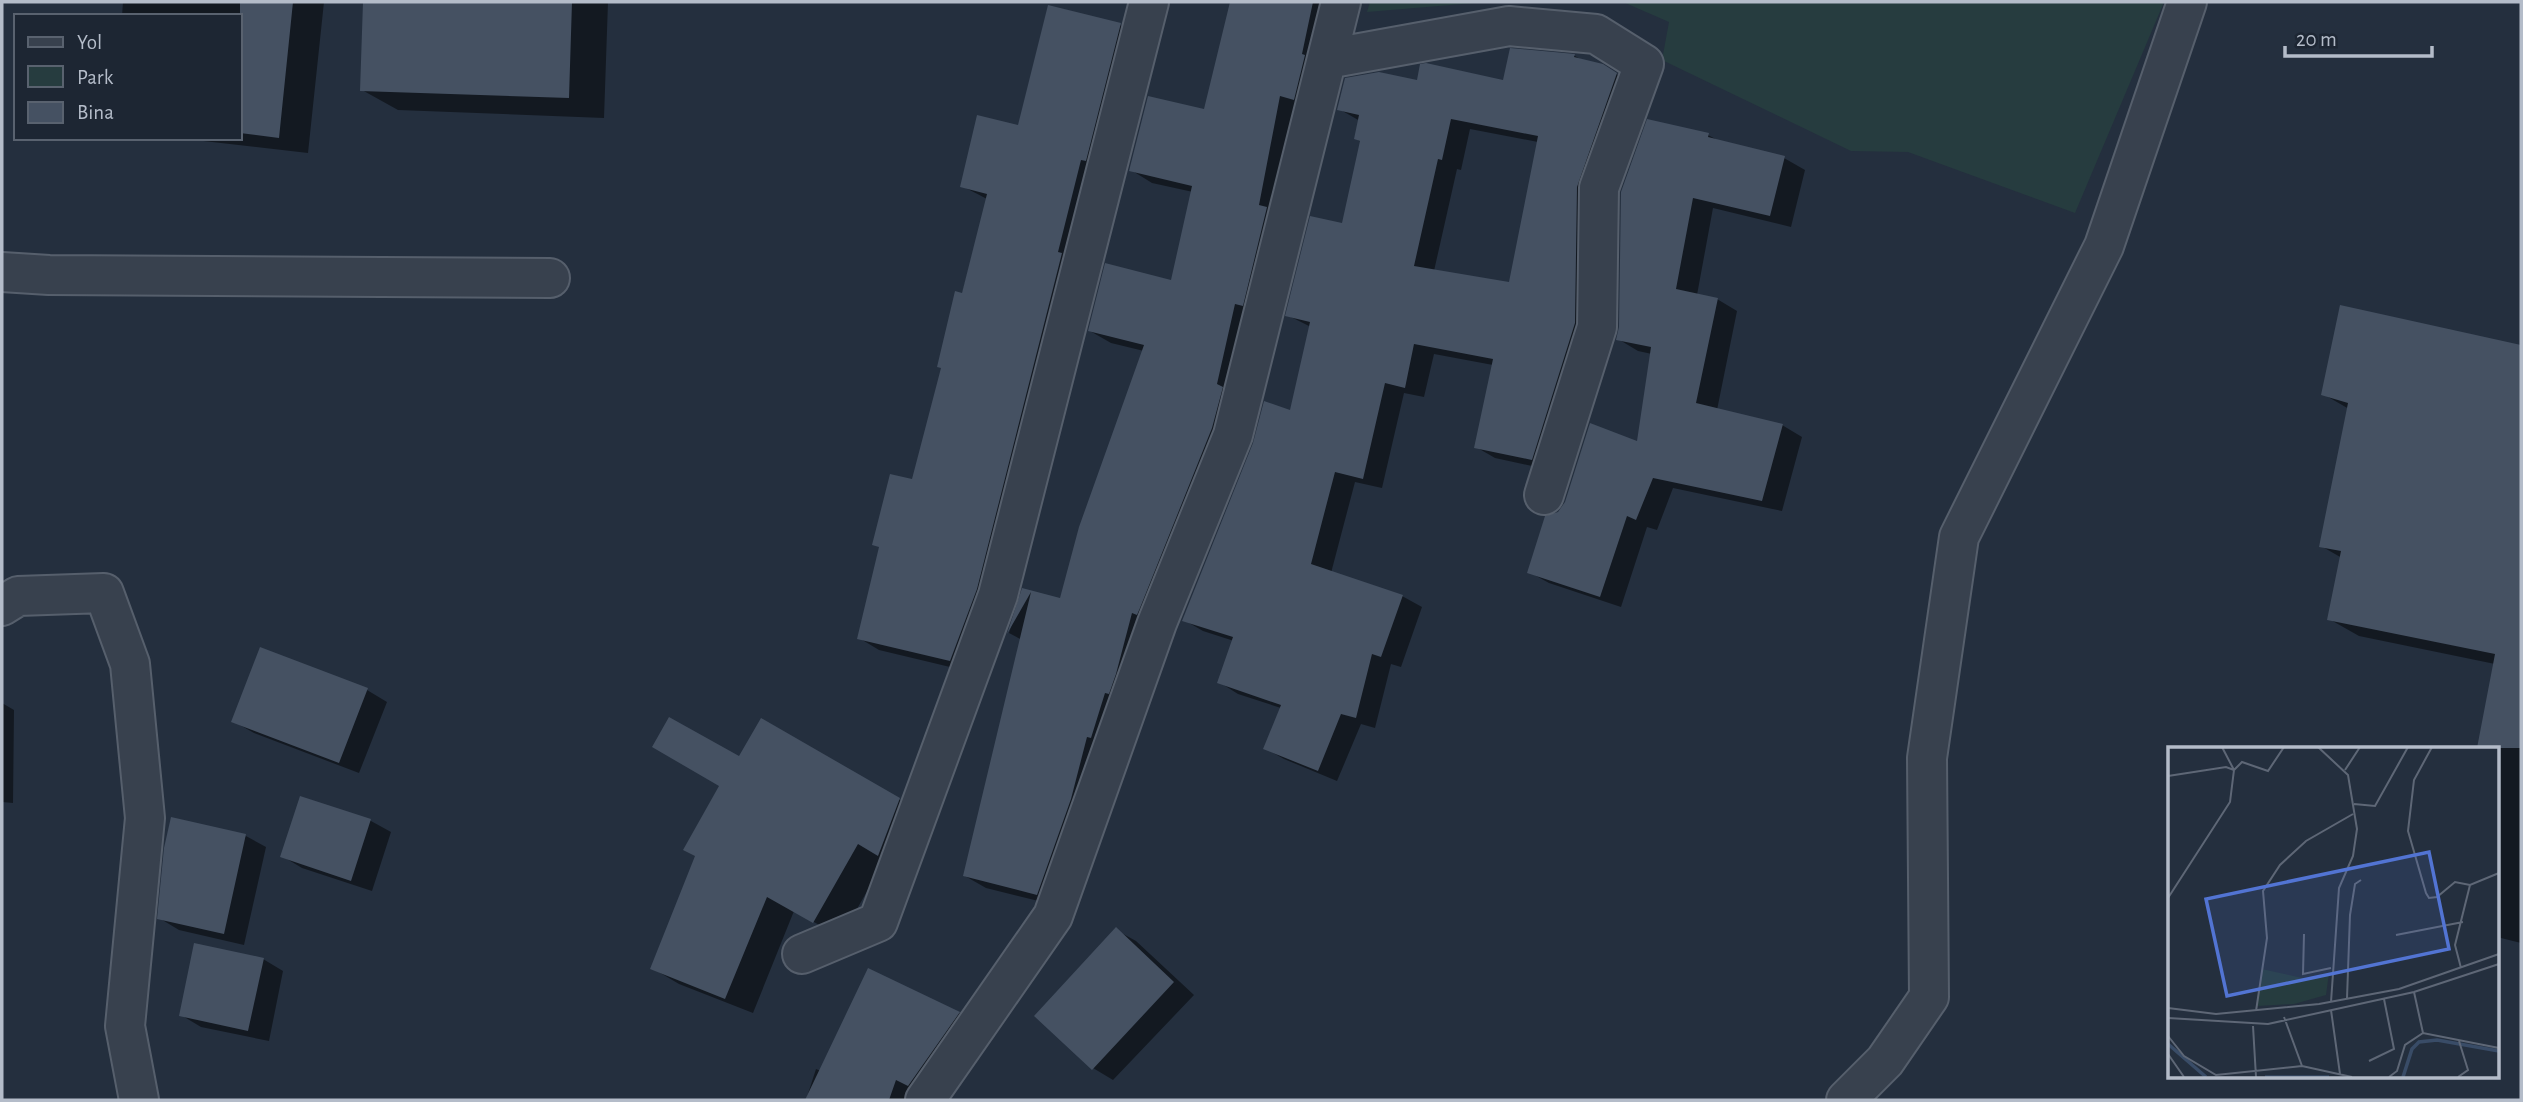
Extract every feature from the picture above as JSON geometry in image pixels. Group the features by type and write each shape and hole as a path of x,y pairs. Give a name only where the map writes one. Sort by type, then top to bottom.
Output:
{"street":[{"path":"802,954 877,922 993,608 1149,2"},
{"path":"925,1100 1053,916 1157,623 1233,435 1341,2"},
{"path":"1846,1100 1885,1061 1929,997 1927,758 1959,537 2104,246 2187,2"},
{"path":"1327,59 1509,26 1597,34 1644,64 1599,188 1597,327 1544,495"},
{"path":"2,272 49,275 550,278"},
{"path":"2,606 18,596 104,593 130,664 145,818 125,1026 139,1100"}],"green space":[{"path":"1370,2 1486,2 1367,12"},
{"path":"1623,2 2164,2 2075,213 1908,152 1851,151 1662,60 1669,22"}],"building":[{"path":"240,2 293,2 279,138 242,133"},
{"path":"363,2 572,2 569,98 360,91"},
{"path":"1230,2 1313,2 1302,54 1305,55 1294,100 1280,96 1259,205 1267,207 1243,306 1235,304 1217,384 1223,387 1212,428 1137,615 1132,613 1116,674 1109,694 1105,693 1091,738 1087,737 1071,799 1037,895 963,876 1031,592 1007,634 1022,588 1060,598 1079,527 1144,345 1088,331 1105,263 1171,280 1192,186 1129,171 1148,96 1204,109"},
{"path":"1048,5 1121,23 1086,161 1081,160 1058,252 1062,253 977,589 950,661 857,639 879,547 872,545 890,474 912,479 941,368 937,367 955,291 962,293 987,194 960,187 977,115 1018,125"},
{"path":"1510,48 1575,54 1574,57 1603,64 1617,73 1577,187 1575,323 1532,460 1474,448 1493,359 1414,344 1405,388 1385,383 1363,479 1335,472 1311,564 1403,595 1381,657 1372,654 1356,718 1341,714 1318,771 1263,749 1281,705 1217,683 1233,637 1182,621 1253,443 1264,401 1290,410 1310,322 1285,316 1310,216 1342,223 1360,141 1354,139 1359,115 1337,110 1345,78 1379,72 1417,80 1420,64 1426,63 1503,80","holes":["1451,119 1538,136 1509,282 1414,266 1438,159 1442,160"]},
{"path":"1647,119 1709,133 1708,137 1785,156 1770,216 1693,198 1676,289 1718,298 1696,403 1783,424 1762,501 1653,478 1636,520 1627,516 1600,597 1527,573 1545,516 1558,512 1565,502 1590,423 1637,441 1651,347 1616,340 1619,327 1621,192"},
{"path":"2340,305 2521,345 2521,748 2477,747 2495,654 2327,620 2341,551 2319,547 2348,403 2321,395"},
{"path":"260,647 368,688 339,763 231,722"},
{"path":"669,717 739,756 761,718 900,798 878,856 858,844 813,923 767,897 725,999 650,969 695,856 683,850 719,786 652,747"},
{"path":"300,796 371,819 351,881 280,857"},
{"path":"171,817 246,834 224,934 157,919 164,848"},
{"path":"1116,927 1174,982 1092,1070 1034,1016"},
{"path":"194,943 264,958 248,1031 179,1016"},
{"path":"868,968 960,1012 908,1086 896,1080 889,1100 805,1100"}]}
